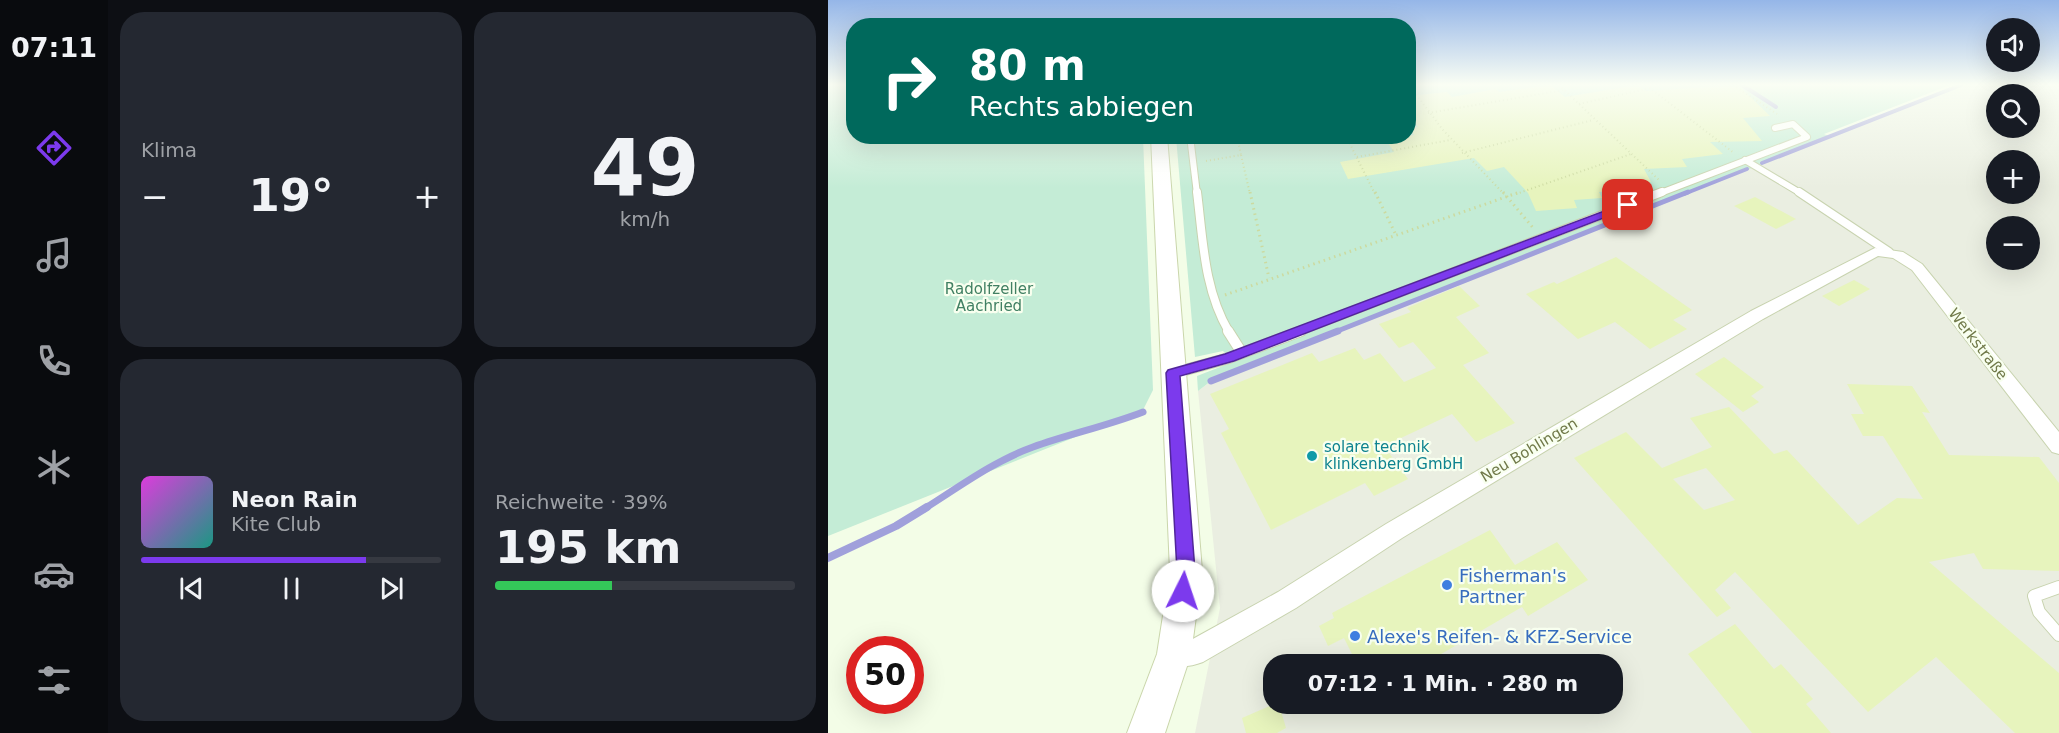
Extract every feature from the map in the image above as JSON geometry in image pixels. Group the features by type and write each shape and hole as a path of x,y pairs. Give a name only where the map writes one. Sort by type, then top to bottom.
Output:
{"main road":[{"path":"1146,733 1174,654 1186,571 1159,144"}],"street":[{"name":"Neu Bohlingen","path":"1174,654 1194,653 1266,612 1394,531 1757,315 1875,252 1889,252"},
{"name":"Werkstraße","path":"1889,252 1907,258 1917,267 2059,446"}],"lane":[{"path":"1173,373 1242,353 1807,137 1793,124 1774,128"},
{"path":"1191,144 1207,273 1213,299 1242,353"},
{"path":"1745,160 1825,208 1889,252"},
{"path":"2059,587 2034,596 2033,604 2059,635"}],"path":[{"path":"1432,119 1462,153 1508,198 1533,229 1543,237"},
{"path":"1692,119 1745,160"},
{"path":"1786,119 1793,124"},
{"path":"1462,153 1593,120 1670,189"},
{"path":"1356,157 1450,140"},
{"path":"1239,144 1269,279"},
{"path":"1350,144 1396,235"},
{"path":"1213,299 1631,154"},
{"path":"1193,163 1241,155"}],"shaded area":[{"path":"1874,119 1986,119 1986,138 2040,138 2040,119 2059,119 2059,733 1195,733 1220,608 1198,391 1211,381"}],"green space":[{"name":"Radolfzeller Aachried","path":"828,119 846,119 846,144 1143,144 1153,390 1143,410 828,536"},
{"path":"1416,119 1862,119 1824,134 1831,137 1211,381 1198,391 1197,376 1233,362 1223,351 1195,357 1177,144 1416,144"}],"building":[{"path":"1416,119 1744,119 1762,141 1710,142 1723,154 1682,159 1687,167 1644,169 1651,182 1623,182 1627,190 1599,192 1602,198 1574,200 1577,208 1536,211 1528,193 1504,167 1487,171 1474,158 1348,179 1340,162 1394,152 1389,144 1416,144 1416,127 1418,127"},
{"path":"1755,197 1796,219 1776,229 1734,206"},
{"path":"1616,257 1692,310 1673,320 1687,329 1650,349 1615,322 1578,339 1526,294 1554,282 1557,284"},
{"path":"1854,280 1870,289 1839,306 1822,296"},
{"path":"1459,286 1480,306 1456,317 1489,353 1463,365 1515,423 1476,442 1452,414 1384,446 1408,479 1374,496 1365,483 1271,530 1221,433 1229,429 1210,394 1312,353 1319,362 1355,348 1364,360 1380,353 1404,382 1436,368 1413,342 1399,348 1379,324 1411,312 1407,308"},
{"path":"1724,357 1764,387 1751,396 1759,402 1743,412 1695,374"},
{"path":"1847,384 1912,386 1930,413 1922,412 1949,455 2039,457 2059,483 2059,571 1983,569 1974,553 1929,562 2059,673 2059,733 2015,733 1936,657 1868,712 1735,572 1715,590 1731,608 1717,617 1574,458 1626,432 1662,468 1712,447 1690,418 1729,407 1774,454 1787,450 1858,525 1897,498 1923,499 1883,436 1863,436 1851,414 1864,414","holes":["1706,468 1735,500 1704,510 1673,479"]},
{"path":"1490,530 1515,565 1557,542 1588,580 1528,616 1522,607 1441,654 1352,654 1344,638 1328,646 1319,626 1334,618 1332,613"},
{"path":"1735,624 1774,669 1781,664 1813,699 1806,704 1831,733 1752,733 1688,654"},
{"path":"1263,709 1263,714 1282,714 1286,728 1277,733 1246,733 1242,718"}],"waterway":[{"path":"1762,163 1874,119"},
{"path":"1684,194 1747,169"},
{"path":"1335,332 1688,192"},
{"path":"1211,381 1338,331"},
{"path":"924,509 977,475 1019,453 1143,412"},
{"path":"828,558 896,526 927,507"}],"place":[{"name":"solare technik klinkenberg GmbH","path":"1312,456"},
{"name":"Fisherman's Partner","path":"1447,585"},
{"name":"Alexe's Reifen- & KFZ-Service","path":"1355,636"}],"route":[{"path":"1183,591 1186,571 1173,373 1229,358 1628,205"}]}
